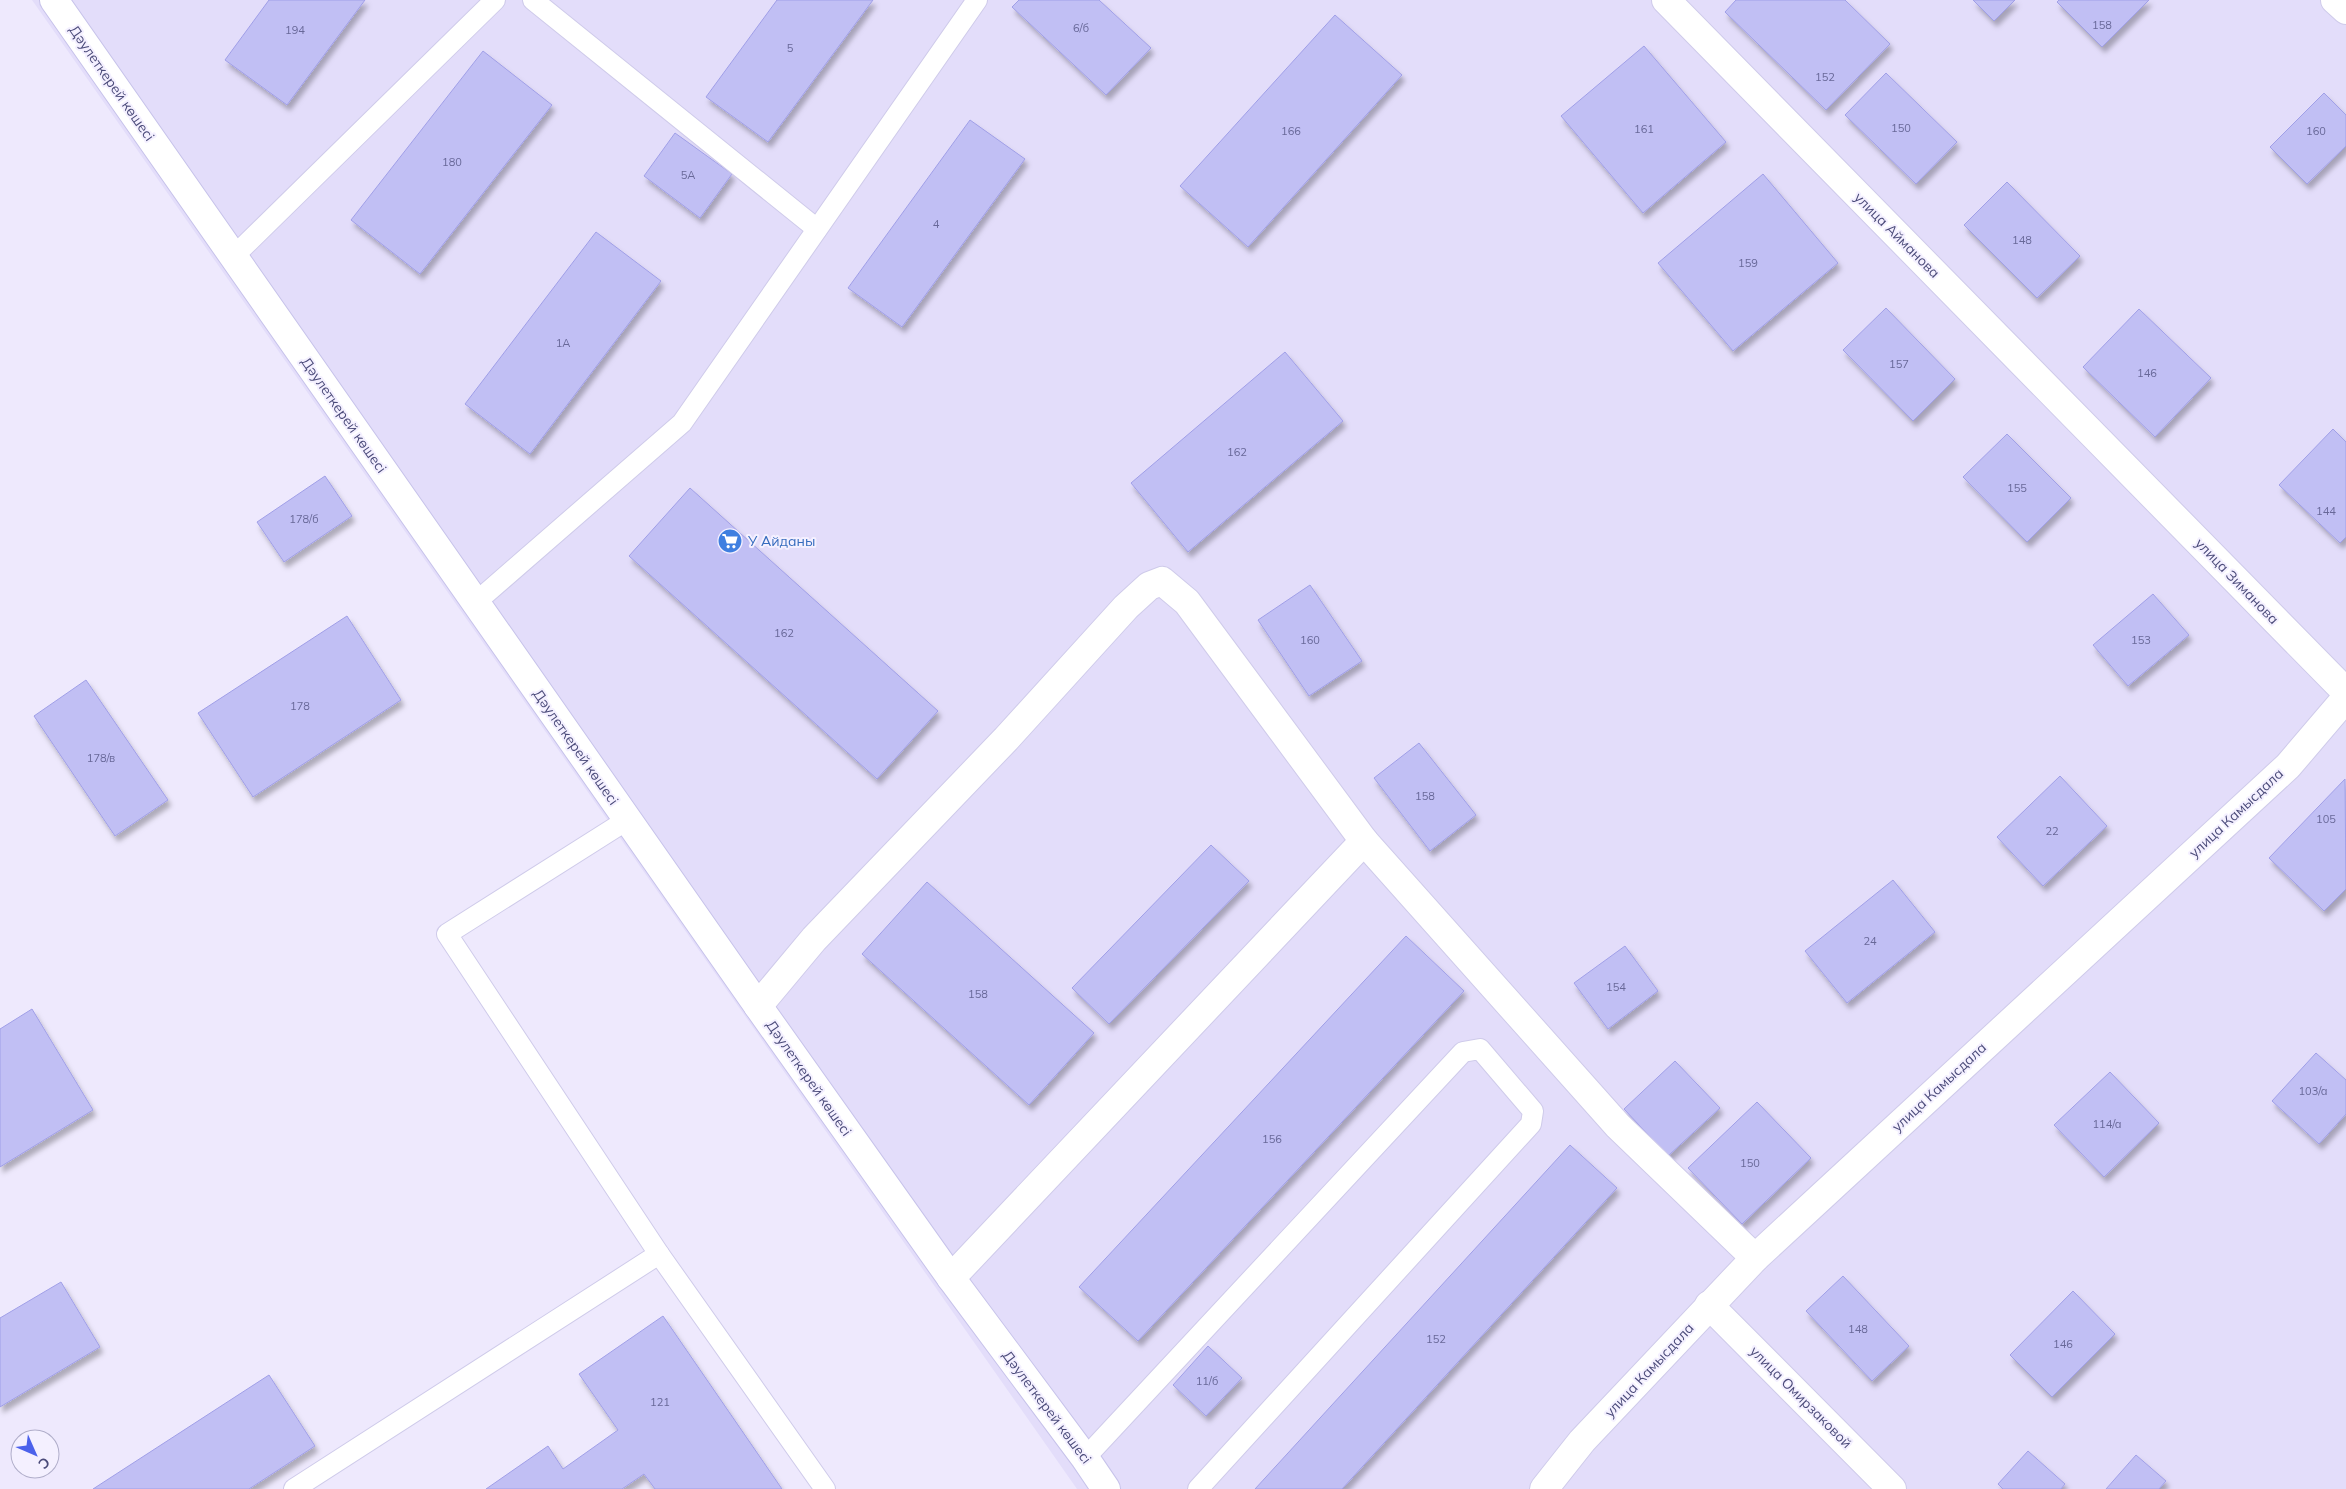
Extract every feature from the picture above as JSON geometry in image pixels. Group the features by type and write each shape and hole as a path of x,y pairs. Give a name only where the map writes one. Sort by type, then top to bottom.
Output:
{"street":[{"name":"Дәулеткерей көшесі","path":"54,0 758,1006 951,1278 1106,1489"},
{"name":"улица Айманова","path":"1666,0 2129,470"},
{"path":"2335,0 2346,10"},
{"name":"улица Зиманова","path":"2129,470 2346,692"},
{"path":"758,1006 814,939 1006,739 1126,606 1149,586 1162,581 1187,602 1364,841 1618,1126 1755,1258"},
{"name":"улица Камысдала","path":"1544,1489 1582,1442 1755,1258 2288,766 2346,698"},
{"path":"951,1278 1364,841"},
{"name":"улица Омирзаковой","path":"1709,1305 1892,1489"}],"lane":[{"path":"233,257 495,0"},
{"path":"533,0 817,230"},
{"path":"475,603 682,423 978,0"},
{"path":"627,820 447,934 659,1254 825,1489"},
{"path":"1085,1458 1463,1052 1480,1049 1533,1111 1531,1124 1198,1489"},
{"path":"294,1489 659,1254"}],"shaded area":[{"path":"32,0 2346,0 2346,1489 1077,1489"}],"building":[{"path":"269,0 365,0 287,105 225,60"},
{"path":"777,0 873,0 768,142 706,97"},
{"path":"1019,0 1099,0 1151,48 1106,95 1012,7"},
{"path":"1736,0 1845,0 1890,44 1826,110 1725,12"},
{"path":"1973,0 2015,0 1994,21"},
{"path":"2059,0 2149,0 2102,47 2057,2"},
{"path":"1335,15 1402,75 1248,247 1180,186"},
{"path":"1644,46 1726,142 1643,213 1561,116"},
{"path":"483,51 552,105 420,274 351,220"},
{"path":"1886,73 1957,142 1916,184 1845,115"},
{"path":"2324,93 2346,115 2346,146 2307,184 2270,147"},
{"path":"970,120 1025,159 902,327 848,288"},
{"path":"675,133 732,174 700,218 644,176"},
{"path":"1763,174 1838,263 1733,351 1658,263"},
{"path":"2007,182 2080,256 2037,298 1964,225"},
{"path":"596,232 661,281 530,454 465,404"},
{"path":"1886,308 1955,379 1913,421 1843,350"},
{"path":"2139,309 2211,378 2155,437 2083,367"},
{"path":"1285,352 1343,421 1188,552 1131,483"},
{"path":"2333,429 2346,442 2346,537 2340,543 2279,485"},
{"path":"2007,434 2071,498 2027,542 1963,477"},
{"path":"325,476 352,516 284,562 257,522"},
{"path":"690,488 938,711 877,779 629,556"},
{"path":"1310,585 1362,661 1309,696 1258,620"},
{"path":"2153,594 2189,635 2128,686 2093,645"},
{"path":"347,616 401,700 253,797 198,713"},
{"path":"86,680 168,800 115,836 34,716"},
{"path":"1419,743 1476,815 1430,851 1374,778"},
{"path":"2060,776 2107,826 2043,886 1997,837"},
{"path":"2345,779 2346,889 2324,911 2269,858"},
{"path":"1211,845 1249,881 1109,1024 1072,988"},
{"path":"1893,880 1935,932 1847,1003 1805,951"},
{"path":"927,882 1094,1033 1029,1105 862,954"},
{"path":"1406,936 1464,991 1138,1341 1079,1287"},
{"path":"1625,946 1658,991 1608,1029 1574,983"},
{"path":"32,1009 93,1110 0,1167 0,1029"},
{"path":"2316,1053 2346,1080 2346,1114 2319,1144 2272,1101"},
{"path":"1675,1061 1720,1108 1668,1156 1624,1109"},
{"path":"2110,1072 2159,1123 2104,1177 2054,1125"},
{"path":"1757,1102 1811,1158 1742,1224 1688,1168"},
{"path":"1570,1145 1617,1188 1342,1489 1255,1489"},
{"path":"1843,1276 1909,1346 1872,1381 1806,1311"},
{"path":"61,1282 100,1347 0,1407 0,1318"},
{"path":"2073,1291 2115,1334 2052,1397 2010,1355"},
{"path":"663,1316 782,1489 655,1489 644,1474 622,1489 486,1489 548,1446 563,1469 618,1430 579,1374"},
{"path":"1208,1346 1242,1378 1206,1416 1173,1385"},
{"path":"269,1375 315,1446 249,1489 93,1489"},
{"path":"2028,1451 2065,1484 2061,1489 2003,1489 1998,1484"},
{"path":"2136,1455 2166,1481 2159,1489 2106,1489"}],"place":[{"name":"У Айданы","path":"730,541"}]}
